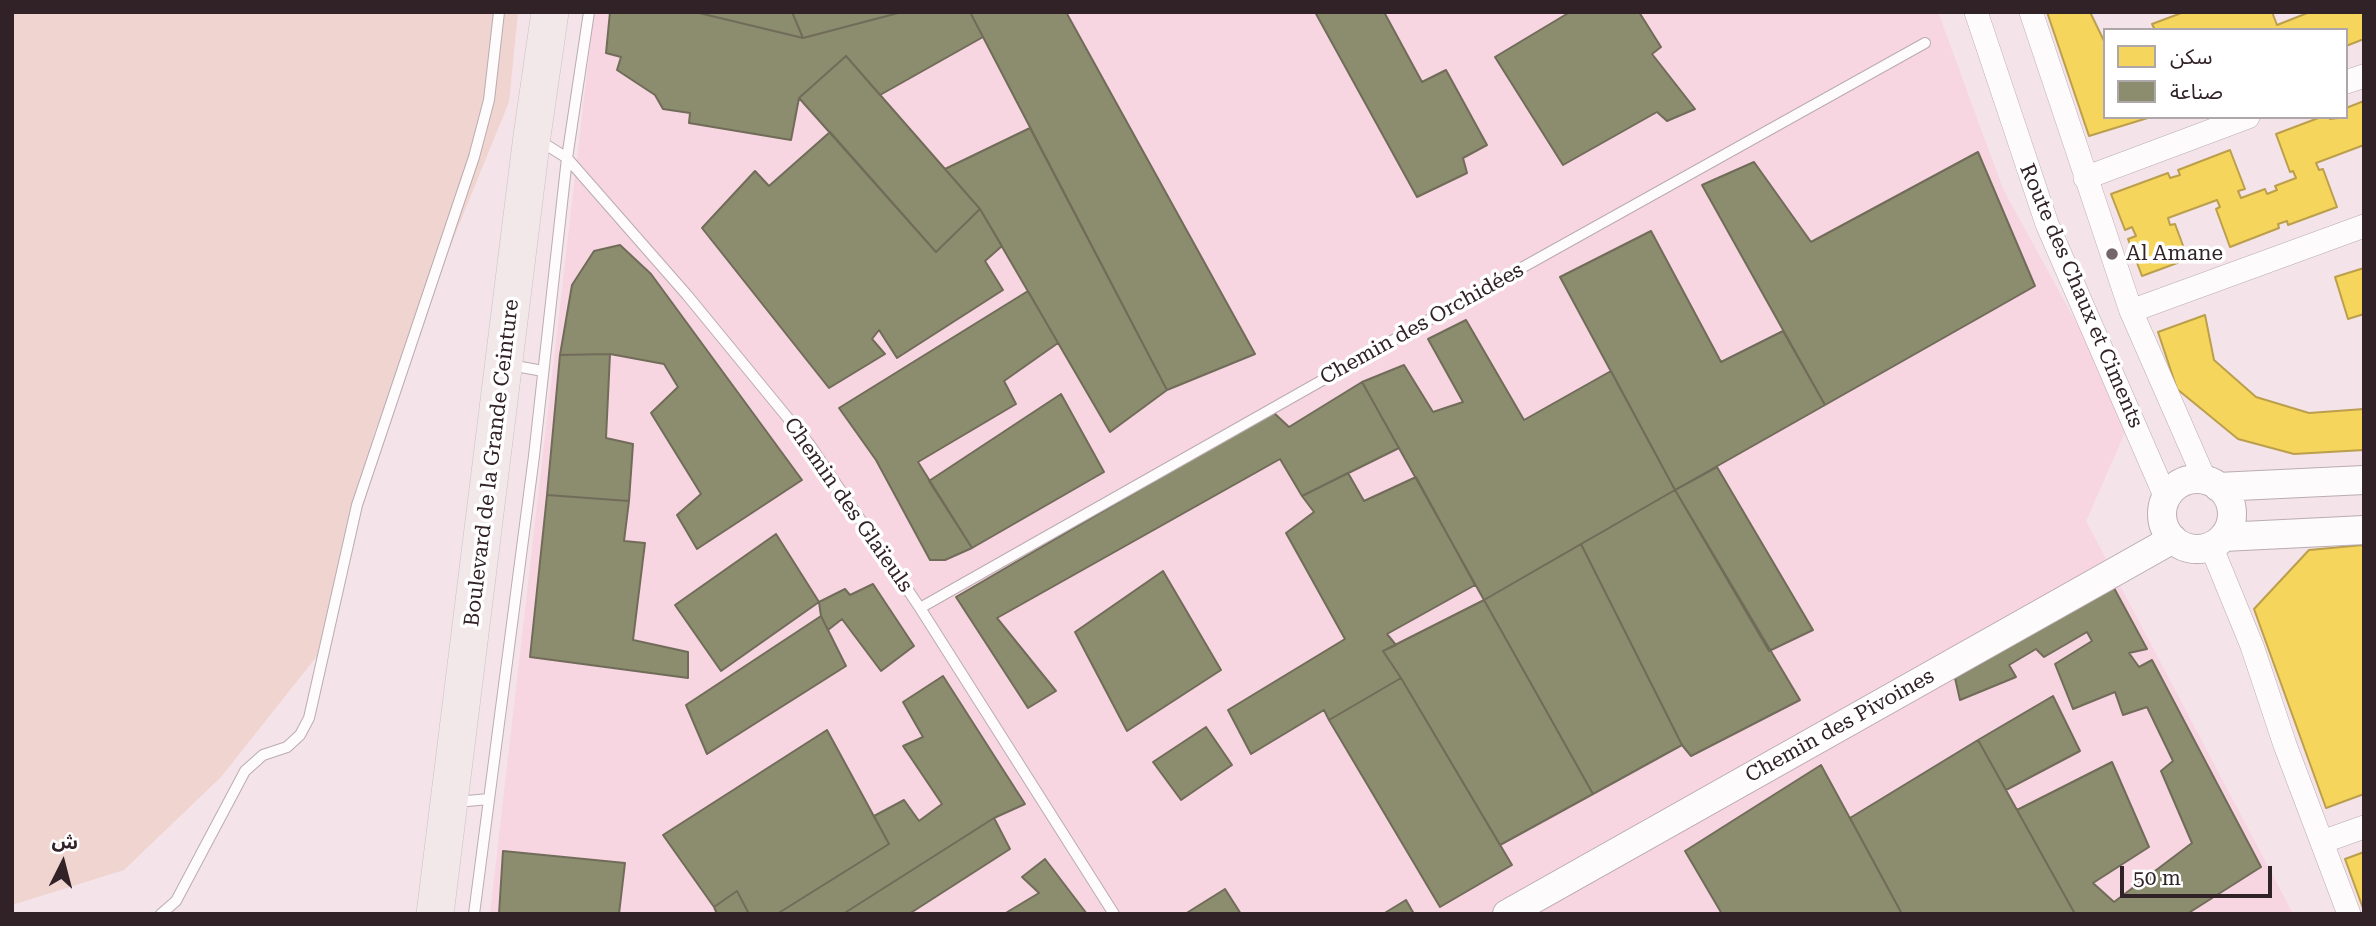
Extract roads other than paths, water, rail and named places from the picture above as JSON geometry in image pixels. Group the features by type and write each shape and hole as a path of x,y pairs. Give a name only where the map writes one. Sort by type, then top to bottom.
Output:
{"main road":[{"name":"Boulevard de la Grande Ceinture","path":"435,914 532,136 550,12"}],"street":[{"name":"Route des Chaux et Ciments","path":"1976,12 2047,225 2166,498"},
{"name":"Route des Chaux et Ciments","path":"2031,12 2131,311 2212,484"},
{"path":"2085,178 2243,119"},
{"path":"2131,311 2364,226"},
{"path":"2364,480 2212,484 2193,479 2173,489 2166,498 2162,519 2173,539 2191,548 2217,541 2364,530"},
{"path":"2212,484 2226,494 2232,516 2230,527 2217,541"},
{"name":"Chemin des Pivoines","path":"1507,914 2173,539"},
{"path":"2217,541 2285,745 2349,914"},
{"path":"2322,842 2364,827"}],"lane":[{"path":"161,914 176,901 245,771 263,755 287,747 300,735 309,718 357,505 466,181 489,100 499,12"},
{"path":"474,914 568,158 589,12"},
{"name":"Chemin des Orchidées","path":"920,608 1925,43"},
{"name":"Chemin des Glaïeuls","path":"532,136 568,158 810,446 920,608 1114,914"},
{"path":"504,364 542,371"},
{"path":"449,802 489,799"}],"place":[{"name":"Al Amane","path":"2112,254"}]}
